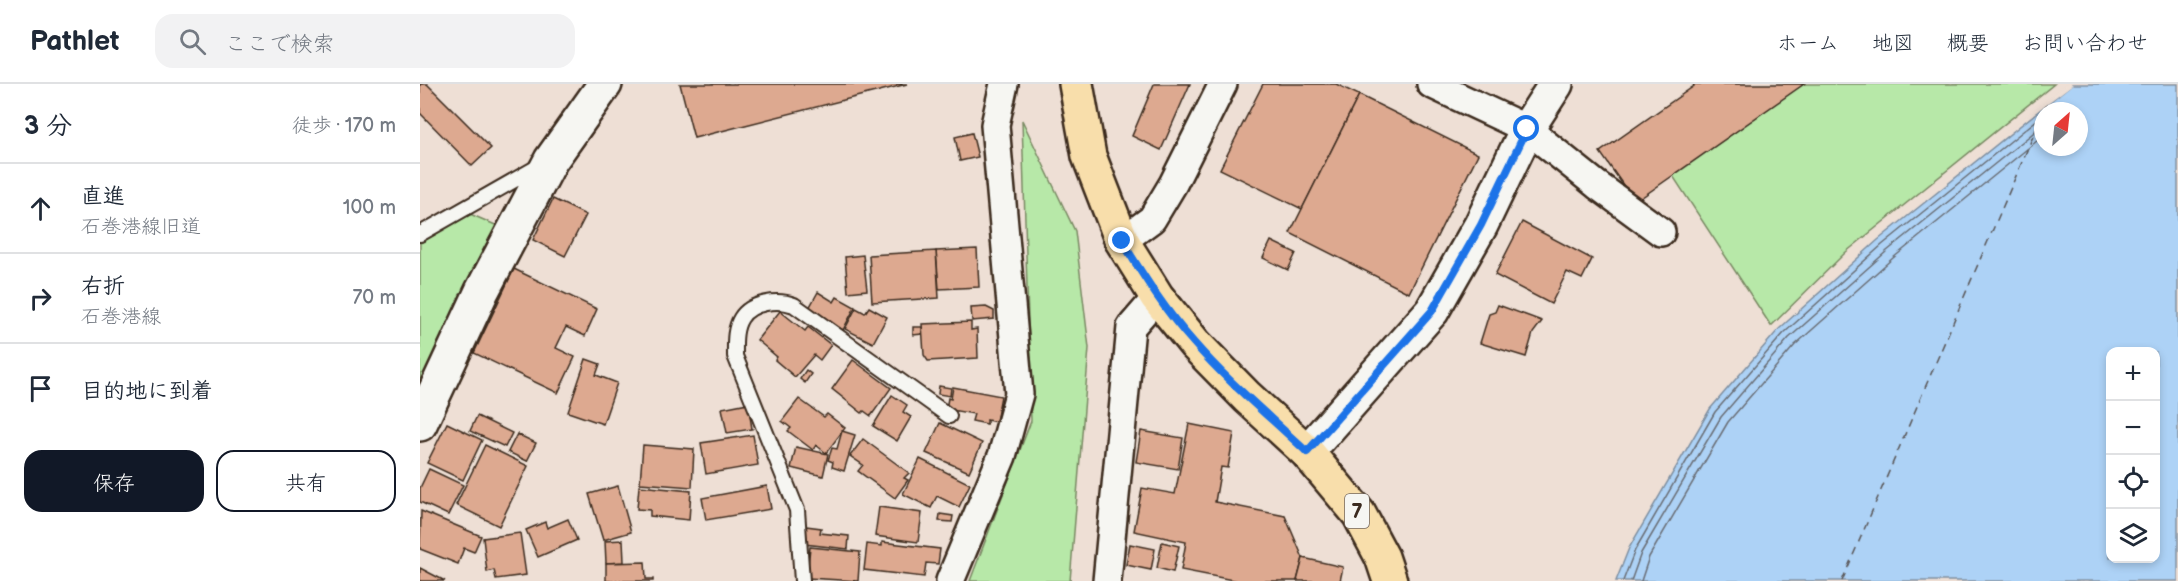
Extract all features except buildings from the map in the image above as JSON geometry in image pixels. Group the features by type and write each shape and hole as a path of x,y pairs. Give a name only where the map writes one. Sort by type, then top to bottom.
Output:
{"main road":[{"name":"7","path":"1076,84 1089,156 1122,241 1157,297 1195,344 1247,397 1307,452 1359,514 1382,557 1390,581"}],"street":[{"path":"420,424 482,291 551,160 606,84"},
{"path":"950,581 1002,456 1019,394 995,125 1004,84"},
{"path":"1122,241 1152,219 1173,184 1223,84"},
{"path":"1431,84 1527,129 1660,232"},
{"path":"1307,452 1432,311 1481,225 1527,129 1556,84"},
{"path":"1107,581 1131,327 1157,297"}],"lane":[{"path":"420,234 551,160"},
{"path":"802,581 797,510 735,356 735,335 741,316 760,304 783,301 794,305 949,416"}],"green space":[{"path":"1803,84 2054,84 1846,252 1771,326 1673,176"},
{"path":"1022,120 1075,231 1089,348 1070,581 970,581 1031,421"},
{"path":"470,214 500,227 420,399 420,243"}],"water":[{"path":"2072,84 2178,84 2178,581 1616,581 1629,548 1710,409 1779,329 1878,240 2034,115 2034,156 2088,156 2088,102 2050,102"}],"pier":[{"path":"2067,84 2073,84 2049,102 2045,102"},
{"path":"2034,111 2034,114 1966,165"}],"ferry route":[{"path":"1842,581 2034,134"}],"route":[{"path":"1122,241 1157,297 1195,344 1247,397 1307,452 1432,311 1481,225 1527,129"}]}
